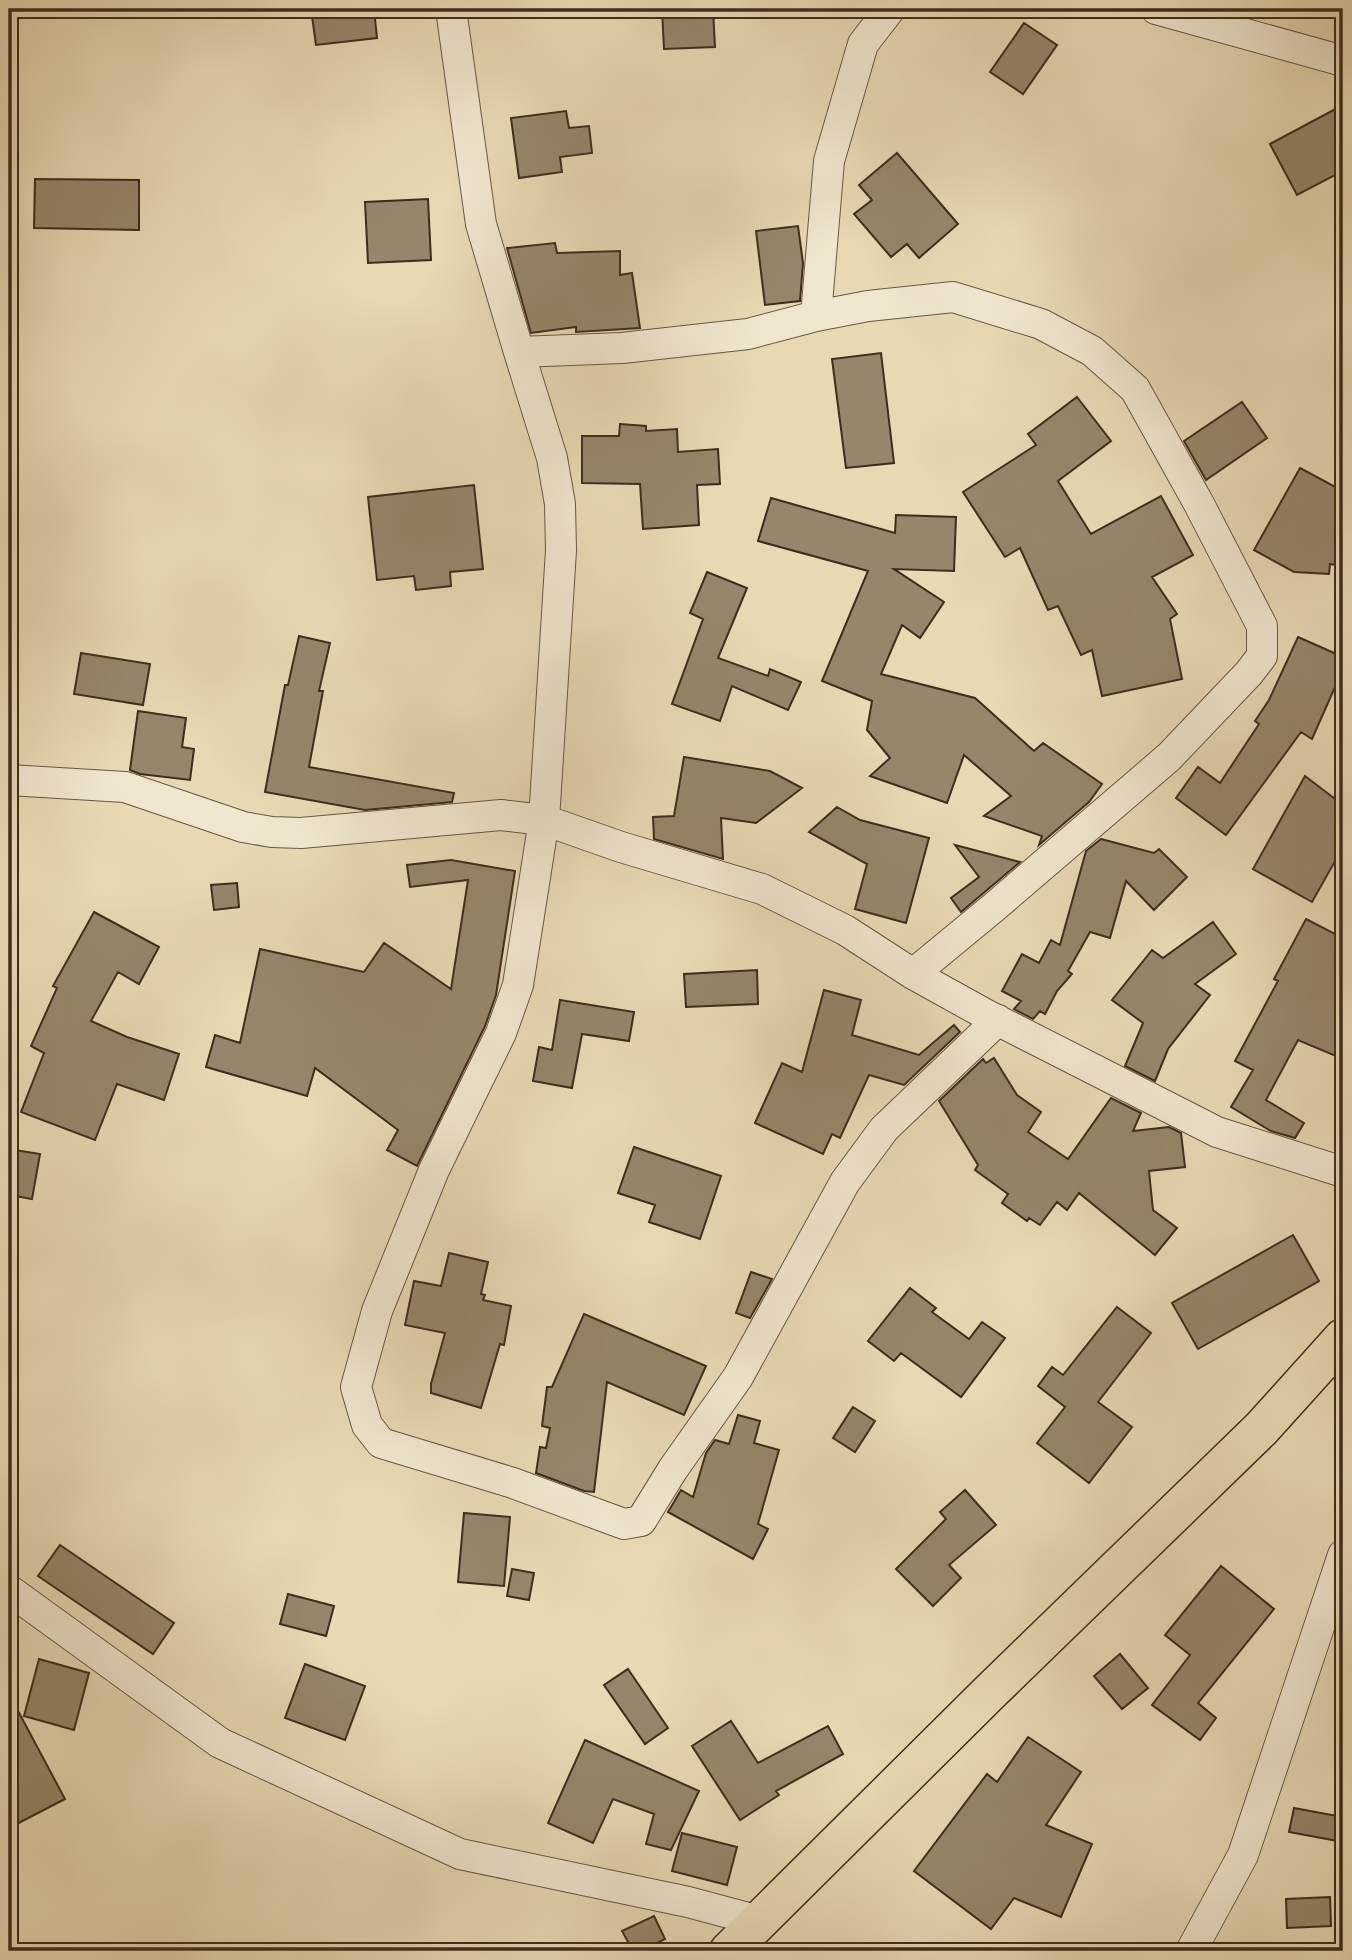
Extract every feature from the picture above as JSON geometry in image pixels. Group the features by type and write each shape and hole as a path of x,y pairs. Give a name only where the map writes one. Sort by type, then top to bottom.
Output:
{"main road":[{"path":"729,1951 1261,1429 1341,1338"}],"street":[{"path":"451,9 481,223 552,458 560,504 561,550 544,820 518,985 501,1033 434,1170 377,1311 356,1387 368,1424 381,1443 513,1483 624,1524 641,1521 738,1377 845,1182 884,1129 998,1020"},
{"path":"816,316 829,161 863,44 890,9"},
{"path":"1156,9 1343,61"},
{"path":"519,352 622,348 748,334 868,306 953,298 1041,324 1092,351 1135,389 1262,626 1262,656 1169,757 914,974"},
{"path":"9,780 125,787 243,827 272,832 301,833 501,815 544,820 621,847 762,889 845,930 914,974 998,1020 1217,1132 1343,1172"},
{"path":"1191,1951 1243,1855 1343,1555"},
{"path":"9,1590 220,1743 460,1854 688,1902 759,1921"}],"building":[{"path":"311,9 374,9 377,38 316,45"},
{"path":"662,9 713,9 715,47 664,49"},
{"path":"1024,23 1057,45 1023,94 990,72"},
{"path":"1343,105 1343,171 1297,195 1270,144"},
{"path":"566,111 569,128 589,126 592,153 560,157 562,172 519,178 511,118"},
{"path":"897,153 958,224 919,258 907,244 891,257 854,214 872,200 859,185"},
{"path":"35,179 139,180 139,230 34,228"},
{"path":"428,199 431,260 368,263 365,202"},
{"path":"798,226 803,263 800,301 765,305 756,231"},
{"path":"555,243 557,253 620,251 620,275 632,273 640,328 576,332 576,327 531,333 507,248"},
{"path":"881,353 894,463 846,468 832,359"},
{"path":"1077,397 1111,441 1058,481 1091,534 1161,496 1193,555 1152,577 1177,614 1170,619 1182,679 1102,696 1092,650 1081,655 1058,606 1048,610 1020,548 1005,557 963,492 1036,445 1028,434"},
{"path":"1242,402 1267,438 1206,480 1184,441"},
{"path":"620,424 646,426 646,431 677,429 678,452 718,449 720,484 697,485 699,525 643,529 640,484 582,483 582,436 619,436"},
{"path":"1300,468 1343,491 1343,566 1330,564 1329,574 1294,572 1254,550"},
{"path":"474,485 483,569 450,572 451,586 416,590 414,576 377,580 368,497"},
{"path":"771,498 895,533 896,515 956,517 954,571 894,569 944,602 920,638 902,625 881,674 975,698 1034,751 1043,743 1102,784 1089,802 1039,845 1042,836 984,816 1011,796 964,755 947,803 870,776 890,758 867,730 872,701 822,681 868,571 758,541"},
{"path":"707,572 747,588 718,658 768,676 770,669 801,682 788,710 732,686 720,721 672,704 703,619 690,613"},
{"path":"299,636 330,643 319,691 323,691 309,767 454,793 452,802 365,810 265,792 285,685 288,685"},
{"path":"1298,637 1343,657 1343,669 1312,739 1301,732 1226,835 1176,798 1198,767 1220,783 1259,724 1255,721 1269,700"},
{"path":"81,653 150,664 143,705 74,694"},
{"path":"138,711 186,718 182,747 194,749 190,780 140,774 130,770"},
{"path":"684,757 770,771 802,788 756,823 721,818 723,859 654,839 653,817 674,816"},
{"path":"1305,776 1343,805 1343,847 1312,902 1253,869"},
{"path":"837,807 860,820 929,838 906,923 855,909 867,864 809,832"},
{"path":"1101,839 1154,853 1159,849 1187,877 1154,910 1126,881 1110,938 1090,932 1068,971 1072,974 1057,991 1045,1014 1040,1011 1033,1019 1014,1009 1021,1001 1002,991 1022,954 1039,963 1051,940 1060,945 1086,851"},
{"path":"955,845 1020,862 961,912 951,898 979,877"},
{"path":"451,860 515,871 496,995 485,1026 417,1166 387,1150 398,1130 315,1068 307,1096 206,1067 215,1035 240,1043 260,949 364,972 384,943 451,989 468,880 410,887 407,865"},
{"path":"237,883 239,907 214,910 211,885"},
{"path":"94,912 159,947 139,984 118,972 91,1021 127,1037 179,1054 164,1100 117,1084 95,1140 21,1112 44,1053 31,1046 57,988 53,986"},
{"path":"1306,919 1343,938 1343,1059 1298,1040 1266,1100 1304,1123 1295,1138 1271,1131 1231,1107 1253,1070 1235,1061 1278,981 1274,979"},
{"path":"1213,922 1236,954 1195,984 1210,995 1168,1049 1155,1081 1125,1066 1143,1023 1112,1000 1152,950 1163,958"},
{"path":"757,970 758,1004 686,1007 684,974"},
{"path":"824,990 861,1000 852,1035 919,1055 954,1025 960,1032 904,1085 869,1075 840,1138 832,1134 823,1154 755,1123 782,1063 802,1072"},
{"path":"560,1000 634,1012 629,1041 582,1034 572,1088 533,1081 539,1047 552,1050"},
{"path":"994,1058 1017,1095 1041,1112 1028,1132 1068,1159 1111,1098 1141,1113 1133,1131 1169,1127 1181,1133 1185,1167 1149,1171 1153,1210 1177,1228 1155,1255 1079,1193 1067,1210 1057,1202 1040,1225 1029,1218 1027,1221 1002,1203 1008,1194 975,1170 978,1165 939,1101 983,1059 986,1063"},
{"path":"634,1147 721,1176 700,1239 649,1222 655,1205 618,1193"},
{"path":"9,1149 40,1154 32,1199 9,1195"},
{"path":"1293,1235 1319,1281 1198,1349 1172,1303"},
{"path":"449,1253 488,1262 481,1294 485,1295 483,1300 511,1306 504,1345 500,1344 481,1408 431,1393 445,1333 405,1325 414,1281 441,1286"},
{"path":"751,1272 772,1279 750,1318 736,1313"},
{"path":"910,1288 936,1308 932,1312 969,1339 982,1322 1005,1338 961,1397 901,1353 894,1361 868,1341"},
{"path":"1117,1307 1151,1333 1098,1402 1132,1427 1089,1483 1037,1443 1065,1407 1038,1386 1052,1367 1063,1375"},
{"path":"584,1314 706,1366 684,1415 607,1382 594,1492 584,1491 536,1473 540,1447 546,1448 550,1428 542,1426 547,1387 552,1387"},
{"path":"853,1407 875,1421 855,1452 833,1438"},
{"path":"738,1415 760,1421 754,1443 779,1450 758,1524 768,1529 753,1559 668,1512 681,1490 693,1497 706,1453 715,1440 729,1444"},
{"path":"965,1490 996,1525 949,1565 961,1578 933,1606 896,1569 946,1519 940,1512"},
{"path":"464,1513 510,1517 504,1586 458,1582"},
{"path":"60,1545 174,1623 153,1654 38,1576"},
{"path":"1221,1566 1274,1609 1198,1703 1216,1718 1200,1740 1152,1705 1190,1655 1165,1635"},
{"path":"512,1569 534,1573 529,1600 507,1596"},
{"path":"288,1594 334,1606 326,1636 280,1624"},
{"path":"1120,1654 1148,1688 1122,1709 1094,1676"},
{"path":"39,1659 89,1673 74,1730 24,1716"},
{"path":"305,1664 365,1686 345,1740 285,1718"},
{"path":"628,1669 668,1728 645,1744 604,1685"},
{"path":"9,1694 65,1799 9,1828"},
{"path":"731,1721 758,1763 828,1726 843,1754 776,1791 779,1795 740,1820 692,1746"},
{"path":"1028,1737 1081,1772 1046,1825 1092,1844 1061,1917 1014,1898 991,1929 914,1871 987,1774 997,1782"},
{"path":"585,1740 699,1791 671,1850 646,1844 654,1814 613,1799 593,1843 548,1823"},
{"path":"1294,1808 1343,1817 1343,1842 1289,1832"},
{"path":"682,1833 737,1847 727,1885 672,1871"},
{"path":"1330,1897 1331,1926 1287,1928 1286,1899"},
{"path":"654,1916 665,1939 641,1951 633,1951 622,1931"}]}
